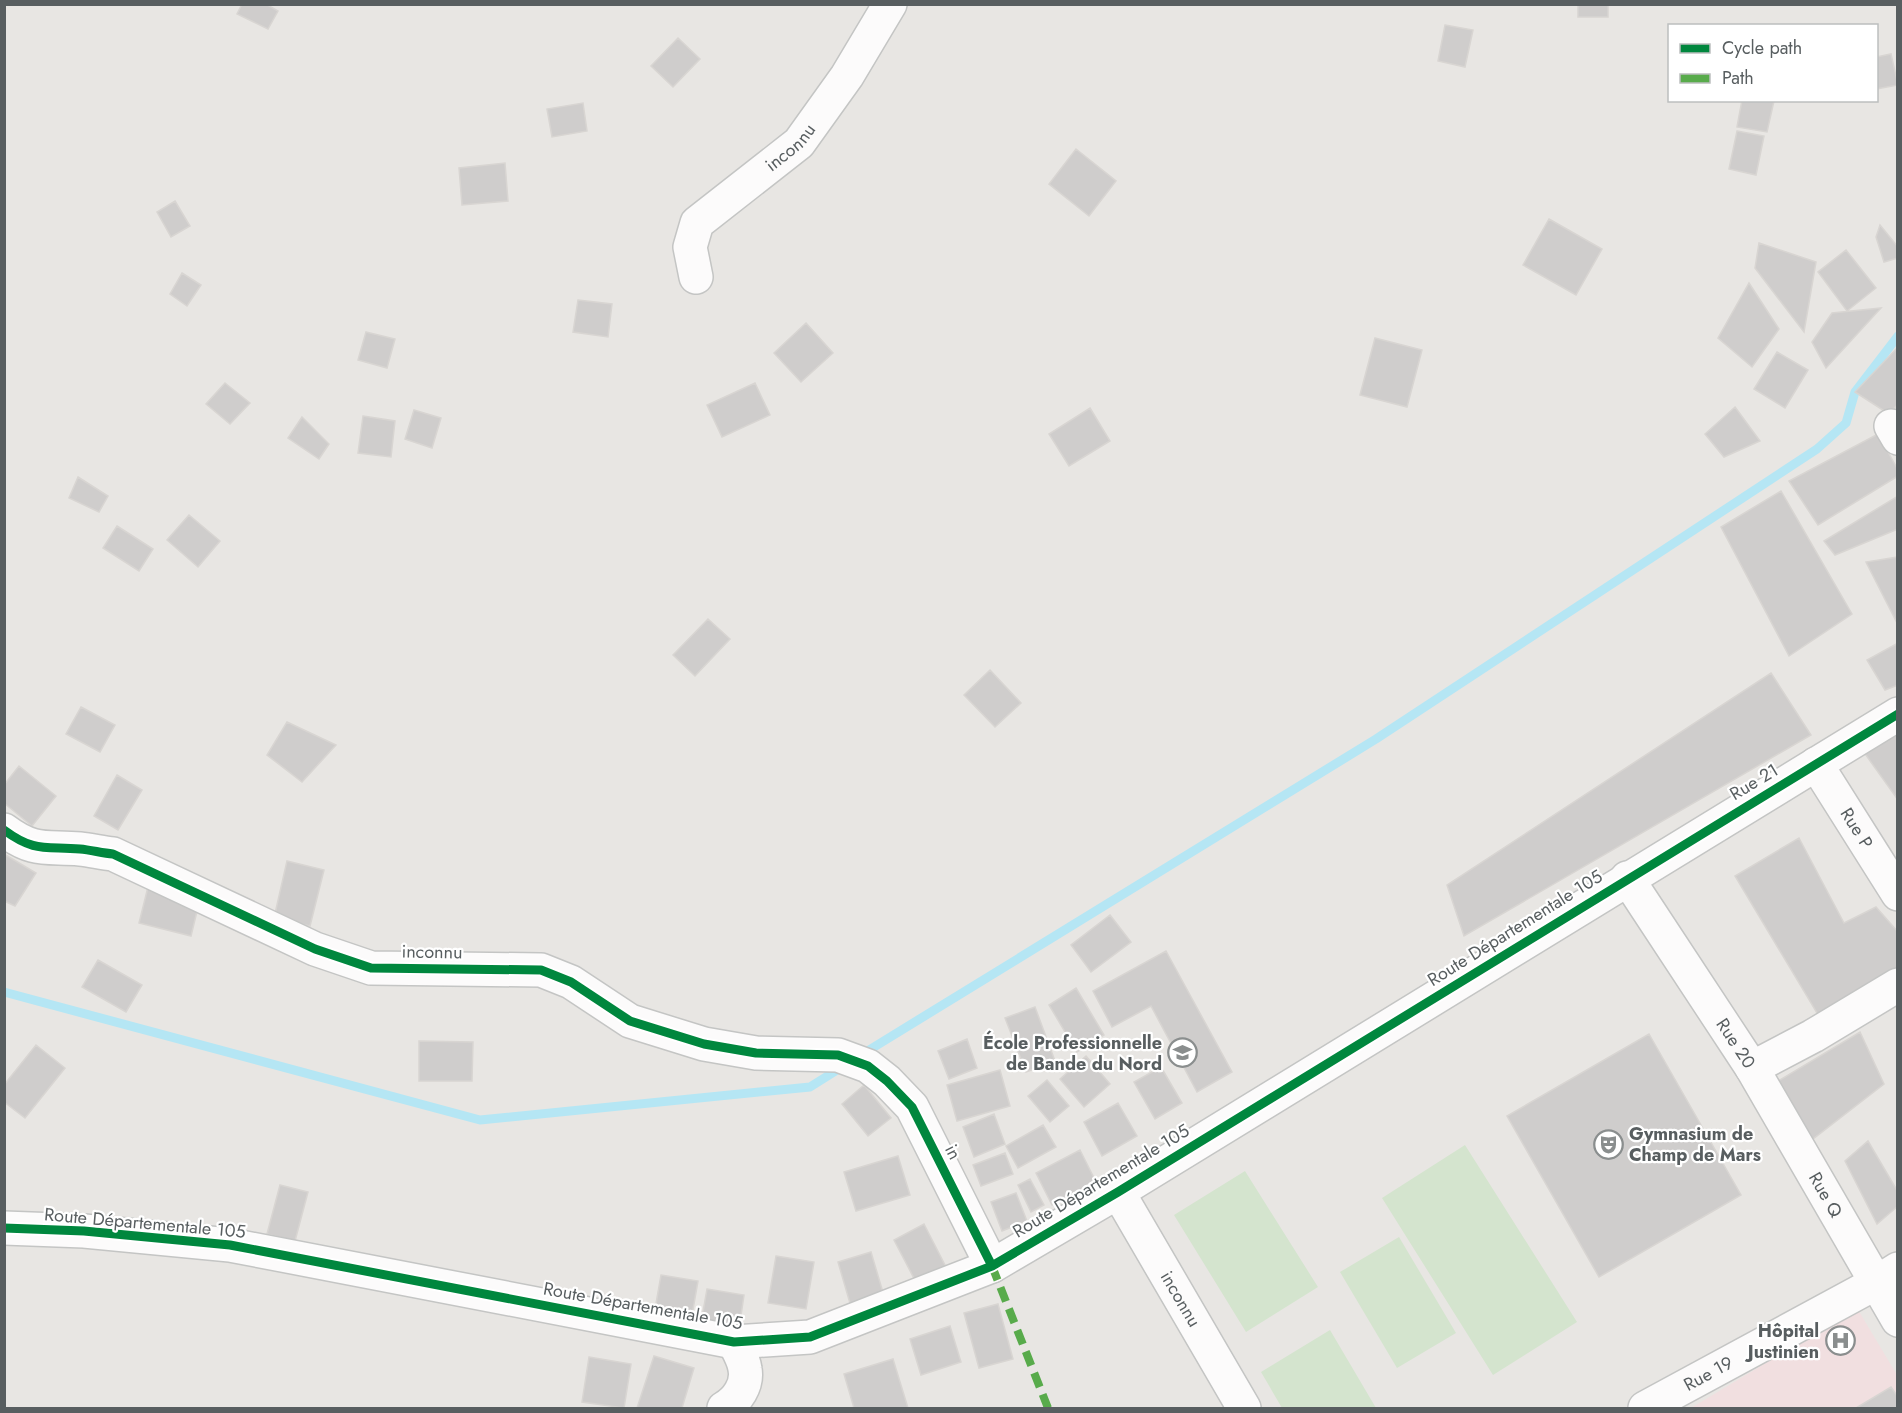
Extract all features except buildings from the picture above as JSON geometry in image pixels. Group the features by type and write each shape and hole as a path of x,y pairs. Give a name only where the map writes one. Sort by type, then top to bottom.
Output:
{"street":[{"name":"inconnu","path":"696,277 690,247 697,223 799,143 847,76 890,4"},
{"name":"Rue 21","path":"1627,878 1898,714"},
{"name":"Rue P","path":"1816,764 1898,894"},
{"name":"inconnu","path":"4,830 21,843 47,849 80,849 113,854 315,949 371,968 541,970 571,982 630,1021 704,1044 756,1053 838,1055 868,1066"},
{"name":"Rue 20","path":"1627,878 1752,1068 1898,985"},
{"name":"Route Départementale 105","path":"4,1228 84,1231 230,1245 734,1342 810,1337 992,1266 1118,1192 1627,878"},
{"name":"in","path":"868,1066 887,1081 912,1107 992,1266"},
{"name":"Rue Q","path":"1752,1068 1887,1276 1898,1320"},
{"name":"inconnu","path":"1118,1192 1244,1408"},
{"name":"Rue 19","path":"1645,1408 1887,1276"},
{"path":"724,1408 732,1404 742,1390 745,1369 734,1342"}],"shaded area":[{"name":"Hôpital Justinien","path":"1857,1308 1897,1375 1897,1408 1691,1408"}],"green space":[{"path":"1465,1145 1577,1322 1493,1375 1382,1198"},
{"path":"1245,1171 1318,1287 1246,1332 1174,1215"},
{"path":"1399,1237 1456,1333 1397,1368 1340,1272"},
{"path":"1330,1330 1376,1408 1282,1408 1261,1372"}],"waterway":[{"path":"861,1055 1376,739 1817,449 1846,423 1855,392 1898,336"},
{"path":"4,992 480,1120 810,1087 845,1065"}],"marked path":[{"path":"992,1266 1048,1408"}],"cycle path":[{"path":"4,1228 84,1231 230,1245 734,1342 810,1337 992,1266 1118,1192 1898,714"},
{"path":"4,830 24,842 41,847 113,854 315,949 371,968 541,970 571,982 630,1021 704,1044 756,1053 838,1055 868,1066 887,1081 912,1107 992,1266"}],"place":[{"name":"École Professionnelle de Bande du Nord","path":"1183,1053"},
{"name":"Gymnasium de Champ de Mars","path":"1608,1144"},
{"name":"Hôpital Justinien","path":"1840,1341"}]}
